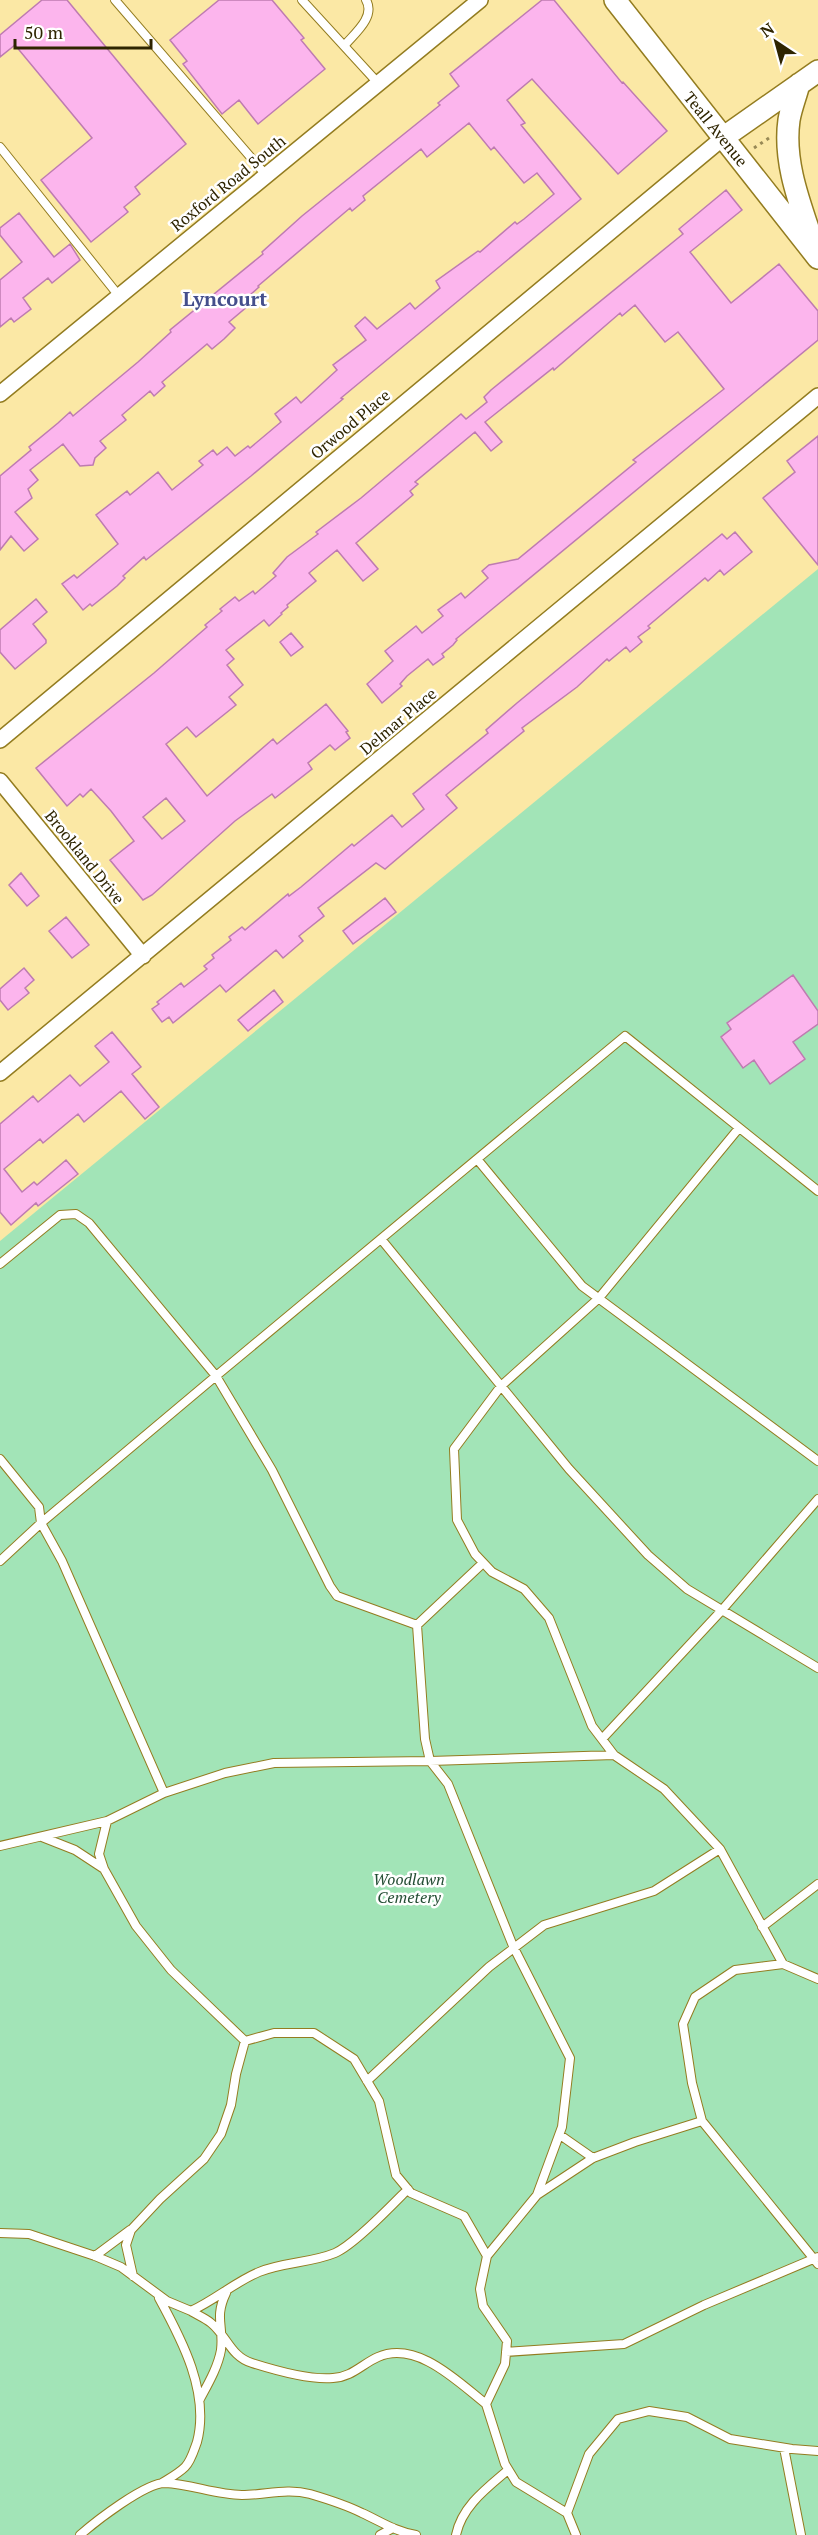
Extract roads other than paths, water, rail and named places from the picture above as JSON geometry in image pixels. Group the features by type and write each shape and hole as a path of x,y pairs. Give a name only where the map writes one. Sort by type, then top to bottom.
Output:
{"street":[{"name":"Roxford Road South","path":"0,394 480,0"},
{"name":"Teall Avenue","path":"615,0 818,258"},
{"path":"724,137 818,71"},
{"path":"799,84 789,121 788,152 797,195 809,213 818,258"},
{"name":"Orwood Place","path":"0,740 724,137"},
{"name":"Delmar Place","path":"0,1073 818,396"},
{"name":"Brookland Drive","path":"0,781 143,956"}],"lane":[{"path":"115,0 266,176"},
{"path":"302,0 378,83"},
{"path":"344,46 369,15 369,3 366,0"},
{"path":"0,147 119,296"},
{"path":"0,1561 41,1523 216,1376 625,1036 818,1191"},
{"path":"739,1128 599,1298 501,1386 454,1449 457,1521 475,1554 483,1563 492,1572 524,1590 549,1618 592,1726 614,1755 664,1789 720,1849 783,1964"},
{"path":"477,1159 582,1286 818,1461"},
{"path":"0,1264 60,1215 76,1214 89,1222 216,1376 272,1470 337,1596 417,1625"},
{"path":"381,1239 570,1469 648,1555 687,1589 818,1668"},
{"path":"0,1459 39,1507 41,1523 62,1561 164,1793"},
{"path":"602,1739 722,1610 818,1499"},
{"path":"417,1625 483,1563"},
{"path":"417,1625 425,1739 430,1761 448,1784 513,1946 570,2058 560,2135 537,2196"},
{"path":"0,1846 107,1821 164,1793 225,1773 274,1763 614,1755"},
{"path":"107,1821 99,1854 104,1869 136,1926 171,1970 245,2041"},
{"path":"40,1836 75,1850 104,1869"},
{"path":"367,2081 513,1946 544,1925 654,1890 720,1849"},
{"path":"762,1927 818,1884"},
{"path":"506,2352 624,2344 704,2305 816,2260 702,2121 692,2083 683,2024 695,1997 735,1970 783,1964 818,1979"},
{"path":"245,2041 274,2033 314,2033 354,2059 379,2102 396,2175 411,2193 464,2216 487,2256"},
{"path":"95,2256 131,2230 160,2199 204,2159 221,2134 231,2105 245,2041"},
{"path":"486,2404 505,2364 507,2341 483,2306 480,2289 487,2256 537,2196 593,2158 702,2121"},
{"path":"560,2135 593,2158"},
{"path":"191,2312 260,2271 303,2263 337,2252 375,2221 408,2189"},
{"path":"131,2230 126,2246 133,2276"},
{"path":"0,2233 29,2234 121,2267 167,2301 210,2321 238,2357 251,2363 310,2376 333,2378 352,2374 378,2357 404,2354 429,2361 486,2404 508,2470 516,2482 567,2513 576,2535"},
{"path":"200,2399 211,2379 221,2349 220,2307 227,2291"},
{"path":"80,2535 101,2517 130,2498 162,2483 187,2466 194,2452 199,2433 200,2399 182,2344 158,2294"},
{"path":"567,2513 589,2454 618,2419 649,2411 687,2416 730,2439 818,2451"},
{"path":"783,2448 801,2535"},
{"path":"456,2535 459,2522 478,2495 508,2470"},
{"path":"162,2483 224,2495 252,2495 280,2491 307,2493 359,2511 402,2533 416,2535"},
{"path":"380,2535 393,2528"}],"district":[{"name":"Lyncourt","path":"225,298"}],"park label":[{"name":"Woodlawn Cemetery","path":"409,1888"}]}
